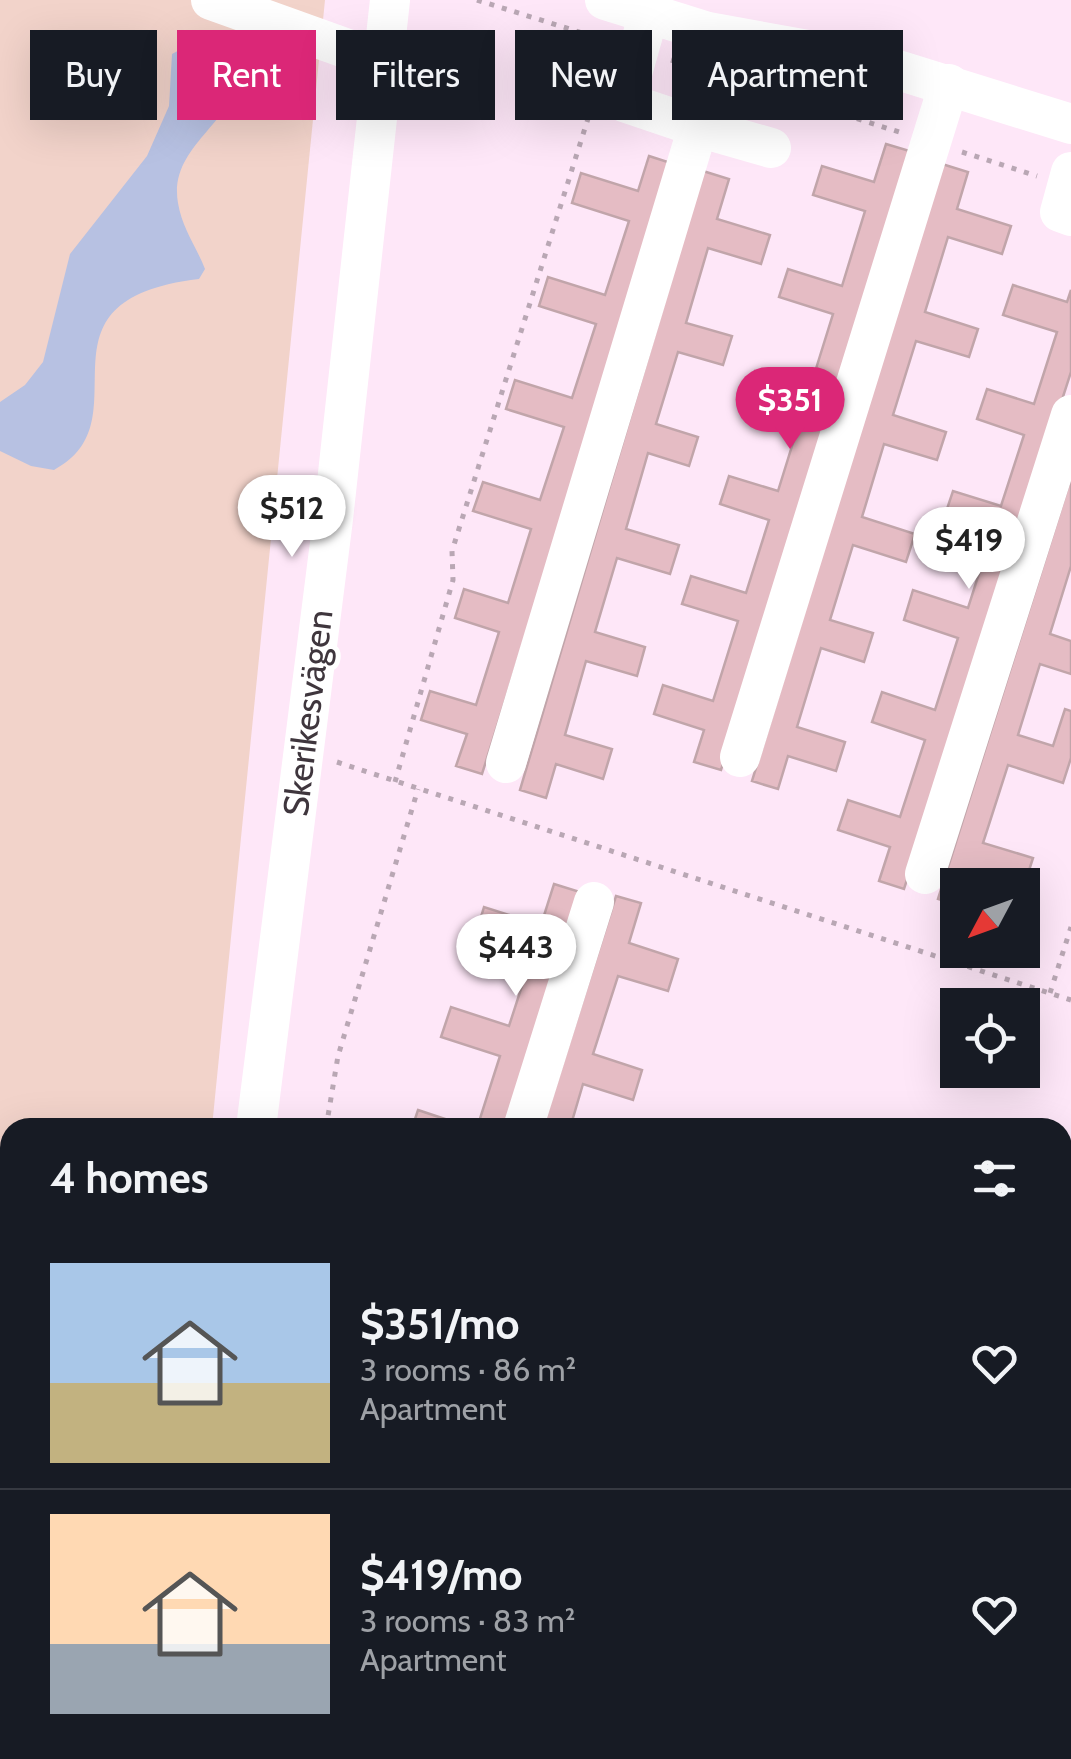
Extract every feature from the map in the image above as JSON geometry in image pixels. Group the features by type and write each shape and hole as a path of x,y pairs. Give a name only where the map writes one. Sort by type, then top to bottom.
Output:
{"street":[{"path":"211,0 336,45"},
{"name":"Skerikesvägen","path":"387,30 390,0"},
{"path":"605,0 642,30"},
{"path":"652,32 708,32 869,61 1071,124"},
{"path":"740,757 949,84"},
{"path":"652,111 771,148"},
{"name":"Skerikesvägen","path":"257,1118 377,120"},
{"path":"506,763 698,127"},
{"path":"1071,172 1060,212 1071,216"},
{"path":"924,874 1071,415"},
{"path":"527,1118 594,902"}],"path":[{"path":"477,0 634,30"},
{"path":"395,782 453,580 452,551 587,120"},
{"path":"303,751 1071,1000"},
{"path":"328,1118 338,1056 418,789"},
{"path":"1050,994 1071,927"}],"shaded area":[{"path":"0,0 325,0 316,90 316,30 177,30 177,120 313,120 213,1118 0,1118"}],"water":[{"path":"177,51 177,120 215,120 192,150 178,183 183,221 205,269 199,279 146,291 115,311 100,335 92,422 80,448 54,470 31,466 0,451 0,402 25,385 43,362 70,254 147,156 169,106 172,54"}],"building":[{"path":"886,144 913,152 721,770 694,762 704,730 654,714 663,685 713,701 738,621 682,604 691,576 746,593 769,520 720,504 729,476 778,491 801,417 746,400 755,371 810,388 833,314 779,297 788,269 842,286 865,211 813,195 822,166 874,182"},
{"path":"649,156 674,164 482,774 456,766 467,734 421,720 430,691 476,705 499,632 455,618 464,589 508,603 531,529 473,511 483,482 540,500 564,427 506,409 515,380 572,398 596,324 539,306 548,277 605,295 629,221 572,203 581,173 638,191"},
{"path":"942,164 968,172 957,209 1011,226 1002,254 948,237 925,312 978,329 969,357 916,341 893,415 946,432 937,460 884,444 862,517 915,534 906,562 853,545 830,620 873,633 864,662 821,648 797,727 845,742 836,771 788,756 778,789 752,781"},
{"path":"703,171 729,179 717,219 770,235 761,264 708,248 686,323 732,336 723,365 678,352 656,424 698,437 689,466 648,453 626,529 679,545 670,574 617,558 595,632 645,647 637,676 586,661 565,735 612,749 603,779 556,764 546,798 520,790"},
{"path":"1013,285 1067,302 1071,290 1071,372 904,889 879,881 890,847 838,830 848,800 900,817 925,740 872,722 882,692 935,710 958,638 904,620 913,590 968,608 991,536 943,521 953,491 1001,506 1024,435 977,419 987,389 1034,404 1057,332 1003,315"},
{"path":"1071,477 1071,566 1050,634 1071,641 1071,674 1040,664 1018,735 1053,746 1065,709 1071,711 1071,758 1063,783 1008,765 983,843 1033,858 1030,868 948,868"},
{"path":"554,884 580,892 509,1118 480,1118 500,1056 441,1037 451,1007 509,1026 532,955 475,937 484,907 541,925"},
{"path":"616,896 641,903 629,943 678,959 668,991 618,976 593,1054 642,1070 633,1100 583,1084 573,1118 545,1118"},
{"path":"418,1110 442,1118 415,1118"}]}
